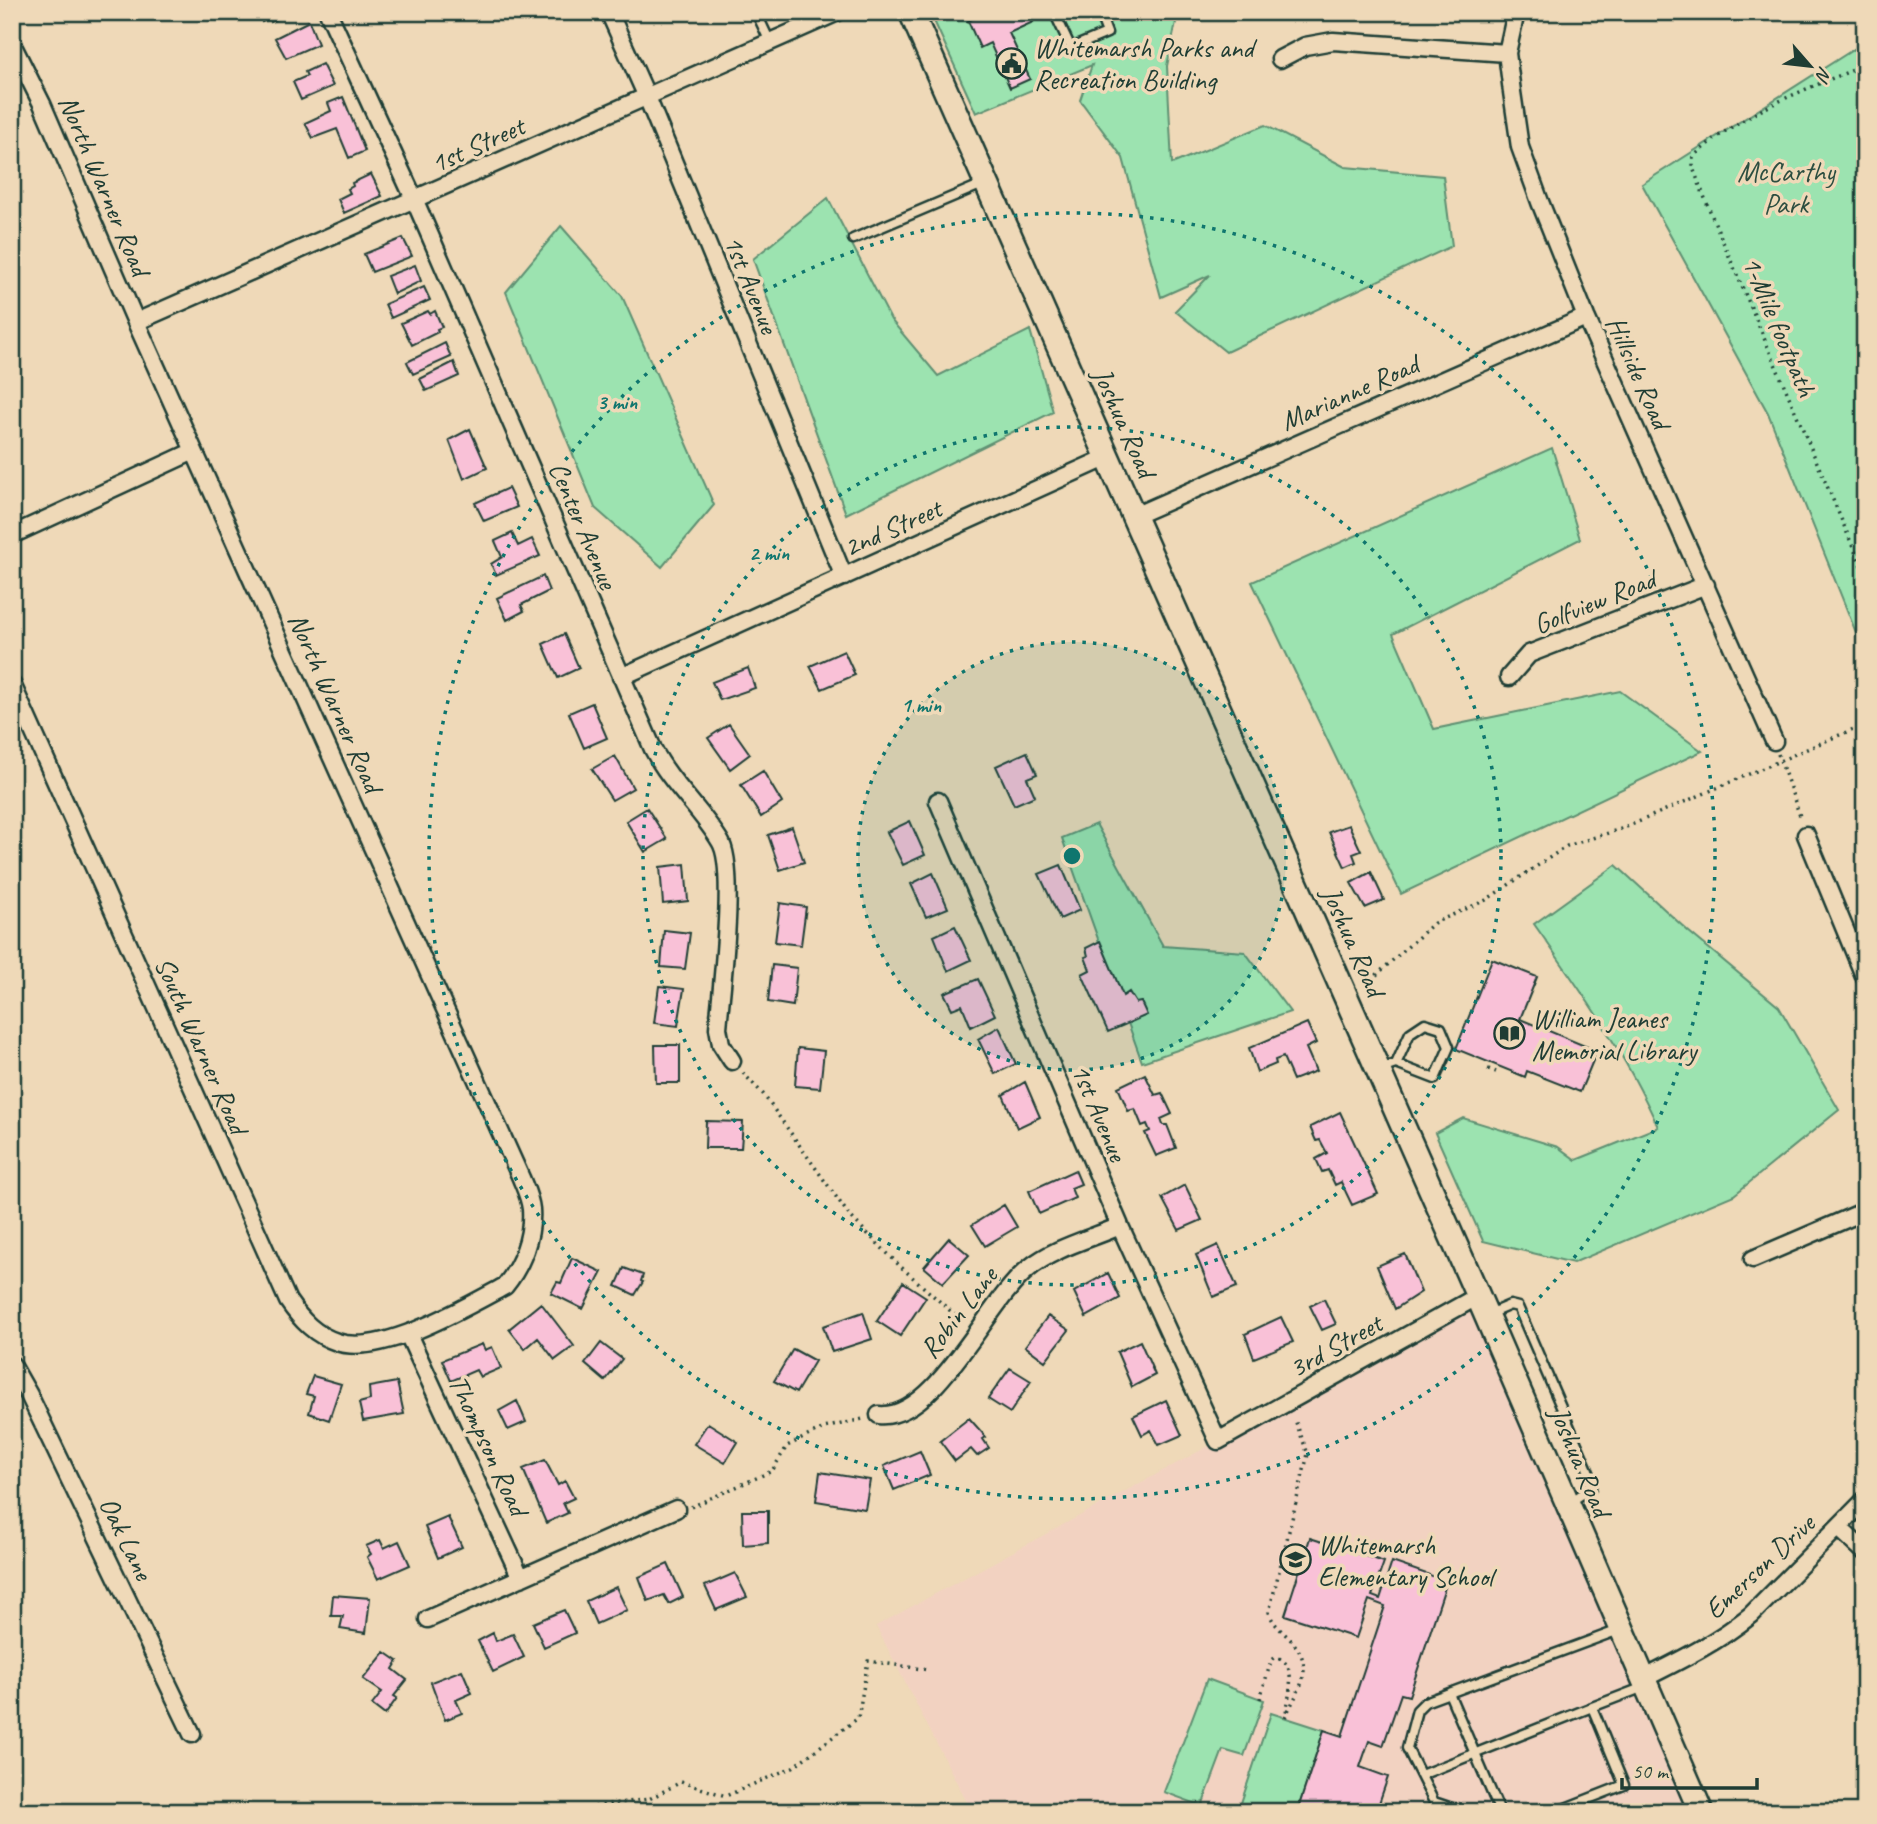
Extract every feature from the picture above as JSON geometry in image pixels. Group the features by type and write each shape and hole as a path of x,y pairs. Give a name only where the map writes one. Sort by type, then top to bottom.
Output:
{"main road":[{"name":"Joshua Road","path":"913,17 1134,516 1387,1067 1482,1305 1701,1812"}],"street":[{"name":"Center Avenue","path":"328,12 415,201 662,766 722,843 729,880 718,1028 721,1044 733,1061"},
{"name":"1st Avenue","path":"609,12 647,97 844,577"},
{"name":"1st Street","path":"136,322 838,12"},
{"name":"Hillside Road","path":"1516,12 1507,53 1520,147 1586,317 1774,741"},
{"path":"1280,59 1305,46 1333,41 1507,53"},
{"name":"North Warner Road","path":"12,44 42,104 136,322 529,1197 531,1208 528,1240 519,1265 505,1286 408,1334"},
{"name":"Marianne Road","path":"1134,516 1586,317"},
{"path":"12,535 194,451"},
{"name":"2nd Street","path":"621,677 1108,457"},
{"name":"Golfview Road","path":"1509,677 1529,654 1706,585"},
{"name":"South Warner Road","path":"12,684 288,1301 309,1327 339,1343 360,1345 408,1334"},
{"name":"1st Avenue","path":"938,801 1120,1226 1219,1441"},
{"path":"1806,835 1865,978"},
{"path":"1753,1259 1865,1211"},
{"name":"Robin Lane","path":"879,1415 891,1416 903,1411 948,1371 963,1354 999,1298 1027,1270 1042,1259 1120,1226"},
{"name":"3rd Street","path":"1219,1441 1482,1305"},
{"name":"Thompson Road","path":"408,1334 521,1578"},
{"name":"Oak Lane","path":"12,1365 29,1395 192,1734"},
{"name":"Emerson Drive","path":"1645,1682 1711,1645 1751,1615 1865,1500"},
{"path":"428,1619 676,1509"},
{"path":"1839,1528 1865,1552"}],"lane":[{"path":"756,12 769,42"},
{"path":"913,17 939,12"},
{"path":"1054,12 1071,48 1107,33 1099,12"},
{"path":"853,239 985,183"},
{"path":"1425,1023 1441,1028 1449,1047 1435,1079 1387,1067 1410,1033 1425,1023"},
{"path":"1482,1305 1518,1307 1591,1477 1591,1488 1568,1504"},
{"path":"1464,1812 1434,1802 1407,1748 1417,1710 1425,1702 1622,1629"},
{"path":"1421,1775 1592,1707 1645,1682"},
{"path":"1449,1693 1500,1812"},
{"path":"1555,1812 1624,1785 1592,1707"}],"path":[{"name":"1-Mile footpath","path":"1865,65 1761,109 1702,148 1693,157 1693,168 1712,216 1865,575"},
{"path":"1356,972 1372,979 1434,923 1486,900 1567,846 1624,828 1865,724"},
{"path":"1774,741 1806,835"},
{"path":"733,1061 763,1094 849,1215 901,1267 976,1333"},
{"path":"1488,1069 1496,1072"},
{"path":"676,1509 692,1507 772,1471 787,1446 824,1428 879,1415"},
{"path":"1260,1699 1271,1661 1276,1657 1283,1659 1289,1666 1285,1717 1304,1677 1304,1660 1297,1647 1271,1619 1269,1612 1308,1454 1295,1420"},
{"path":"590,1812 597,1806 649,1799 681,1782 726,1796 793,1768 858,1718 868,1661 929,1670"},
{"path":"428,1808 440,1812"}],"shaded area":[{"name":"Whitemarsh Elementary School","path":"1478,1296 1701,1812 972,1812 876,1626 1218,1441"}],"green space":[{"path":"930,12 1102,12 1105,32 1112,12 1178,12 1167,66 1172,164 1265,125 1345,167 1443,176 1452,246 1226,352 1175,311 1210,275 1161,297 1123,158 1080,100 1092,65 976,113"},
{"name":"McCarthy Park","path":"1865,42 1865,655 1768,413 1642,184"},
{"path":"828,198 891,320 938,376 1030,330 1053,412 846,514 753,259"},
{"path":"561,226 622,296 714,505 662,567 595,508 506,292"},
{"path":"1552,448 1580,539 1393,634 1434,729 1620,691 1702,751 1401,894 1252,582"},
{"path":"1096,824 1163,946 1245,952 1290,1012 1142,1062 1062,838"},
{"path":"1616,865 1688,931 1779,1007 1839,1110 1734,1195 1573,1263 1483,1241 1435,1133 1463,1118 1558,1147 1576,1160 1658,1127 1617,1048 1534,924"},
{"path":"1207,1679 1264,1700 1244,1756 1223,1750 1202,1806 1164,1792"},
{"path":"1271,1713 1324,1730 1297,1812 1238,1812"}],"building":[{"path":"258,12 291,12 271,22 270,18 262,22"},
{"name":"Whitemarsh Parks and Recreation Building","path":"986,12 1028,12 1033,22 1009,33 1030,79 1010,88 990,43 980,48 968,21"},
{"path":"309,21 318,44 286,58 275,38"},
{"path":"322,64 333,86 301,100 293,82 307,76 305,72"},
{"path":"343,97 365,151 349,158 337,129 313,138 305,123 331,111 328,103"},
{"path":"371,174 382,196 344,213 338,199 350,193 348,189 353,186 352,183"},
{"path":"403,238 412,256 372,272 364,254"},
{"path":"415,265 421,281 394,294 387,276"},
{"path":"424,287 430,300 391,318 385,304"},
{"path":"428,311 430,314 435,311 442,327 437,329 438,332 412,345 401,323"},
{"path":"445,343 451,357 413,374 407,362"},
{"path":"454,362 459,376 426,391 420,379"},
{"path":"470,429 487,468 464,479 449,440"},
{"path":"508,488 517,507 484,521 475,503"},
{"path":"512,533 518,546 532,539 540,556 496,575 491,564 502,557 495,541"},
{"path":"543,576 549,591 521,605 524,611 507,620 497,598"},
{"path":"564,634 579,668 558,678 543,644"},
{"path":"844,651 855,675 822,689 810,666"},
{"path":"748,668 755,688 720,700 712,682"},
{"path":"592,703 607,738 584,748 569,713"},
{"path":"729,724 750,754 730,769 708,738"},
{"path":"1027,752 1037,774 1027,778 1035,796 1014,805 996,766"},
{"path":"615,756 633,788 612,800 592,769"},
{"path":"763,771 782,803 761,817 741,785"},
{"path":"647,808 667,839 645,852 626,821"},
{"path":"910,821 925,855 903,865 887,832"},
{"path":"1349,825 1361,851 1353,854 1356,862 1345,867 1329,832"},
{"path":"792,827 804,862 780,870 768,835"},
{"path":"685,864 688,901 663,904 660,867"},
{"path":"1061,865 1080,910 1060,919 1039,874"},
{"path":"1371,872 1384,900 1365,908 1351,883"},
{"path":"933,873 948,908 926,917 911,884"},
{"path":"780,903 806,907 801,945 775,942"},
{"path":"955,926 971,960 948,971 934,936"},
{"path":"664,930 690,933 685,969 661,967"},
{"path":"1100,941 1123,996 1129,992 1136,1003 1141,1002 1147,1015 1108,1032 1082,974 1090,970 1085,957 1088,956 1086,948"},
{"name":"William Jeanes Memorial Library","path":"1492,959 1537,977 1520,1019 1597,1051 1580,1092 1527,1071 1525,1077 1456,1049"},
{"path":"772,965 797,968 793,1006 768,1002"},
{"path":"978,979 995,1015 971,1027 962,1005 952,1009 944,993"},
{"path":"659,986 684,989 678,1026 654,1023"},
{"path":"1307,1023 1316,1043 1306,1048 1316,1071 1293,1080 1283,1057 1275,1060 1276,1064 1257,1072 1249,1048"},
{"path":"999,1027 1016,1064 995,1074 978,1039"},
{"path":"655,1045 680,1045 680,1083 656,1083"},
{"path":"798,1048 824,1051 820,1088 795,1086"},
{"path":"1145,1074 1155,1095 1162,1093 1172,1114 1161,1119 1163,1125 1167,1125 1176,1148 1156,1156 1145,1133 1150,1131 1147,1124 1142,1126 1135,1109 1128,1111 1118,1087"},
{"path":"1025,1082 1040,1117 1017,1128 1003,1095"},
{"path":"1340,1112 1378,1194 1352,1205 1341,1182 1335,1185 1328,1170 1322,1172 1316,1159 1327,1153 1320,1140 1316,1141 1310,1127"},
{"path":"706,1121 743,1122 741,1148 705,1148"},
{"path":"1075,1170 1081,1184 1071,1188 1075,1198 1039,1214 1029,1191"},
{"path":"1185,1185 1202,1220 1179,1230 1162,1198"},
{"path":"1004,1205 1017,1227 985,1246 972,1225"},
{"path":"949,1238 969,1255 943,1283 924,1267"},
{"path":"1218,1245 1237,1287 1213,1297 1196,1255"},
{"path":"1405,1254 1421,1292 1395,1309 1377,1266"},
{"path":"572,1258 602,1272 583,1309 551,1293 557,1282 561,1283"},
{"path":"624,1268 643,1275 643,1282 635,1295 616,1286"},
{"path":"1108,1273 1120,1298 1086,1317 1074,1292"},
{"path":"903,1282 926,1297 900,1336 877,1321"},
{"path":"1324,1299 1336,1324 1322,1330 1310,1306"},
{"path":"541,1303 574,1346 555,1360 538,1338 525,1349 509,1329"},
{"path":"863,1312 872,1339 832,1352 823,1326"},
{"path":"1048,1316 1069,1330 1045,1361 1025,1346"},
{"path":"1281,1317 1293,1342 1254,1358 1245,1334"},
{"path":"1140,1341 1155,1375 1132,1387 1117,1352"},
{"path":"601,1343 622,1359 605,1381 585,1364"},
{"path":"482,1344 485,1350 492,1347 501,1368 480,1377 476,1370 451,1381 442,1360"},
{"path":"793,1349 815,1361 796,1393 774,1381"},
{"path":"1010,1368 1031,1381 1010,1413 988,1399"},
{"path":"313,1376 341,1384 329,1420 309,1413 314,1396 306,1394"},
{"path":"397,1382 404,1414 363,1421 359,1403 370,1400 369,1387"},
{"path":"1166,1400 1182,1435 1159,1445 1151,1430 1142,1435 1133,1416"},
{"path":"517,1401 526,1422 508,1430 499,1411"},
{"path":"969,1418 986,1437 983,1439 989,1448 977,1456 971,1449 955,1461 940,1441"},
{"path":"708,1423 738,1442 725,1463 694,1444"},
{"path":"920,1451 930,1475 894,1490 884,1466"},
{"path":"545,1460 558,1485 565,1481 574,1498 563,1503 568,1513 546,1523 523,1469"},
{"path":"820,1472 870,1480 865,1509 816,1501"},
{"path":"742,1511 768,1511 768,1543 743,1545"},
{"path":"448,1517 462,1547 438,1558 425,1527"},
{"name":"Whitemarsh Elementary School","path":"1310,1538 1384,1562 1372,1596 1380,1599 1392,1562 1447,1581 1409,1696 1401,1694 1383,1746 1369,1741 1360,1767 1388,1777 1376,1812 1297,1812 1324,1730 1342,1736 1385,1606 1369,1600 1356,1638 1285,1615"},
{"path":"380,1540 384,1548 399,1541 410,1565 378,1579 367,1557 371,1554 366,1546"},
{"path":"668,1564 683,1597 669,1604 664,1595 648,1601 639,1577"},
{"path":"735,1573 747,1597 716,1610 705,1586"},
{"path":"616,1587 627,1610 596,1624 586,1601"},
{"path":"333,1595 370,1598 366,1633 340,1629 343,1616 331,1616"},
{"path":"564,1610 575,1633 544,1647 533,1623"},
{"path":"493,1633 496,1641 513,1634 524,1657 493,1672 478,1641"},
{"path":"385,1652 398,1661 393,1669 407,1680 394,1696 397,1698 385,1715 372,1705 382,1692 363,1679"},
{"path":"462,1670 472,1693 456,1700 462,1713 445,1720 431,1682"}],"place":[{"name":"Whitemarsh Parks and Recreation Building","path":"1011,63"},
{"name":"William Jeanes Memorial Library","path":"1509,1034"},
{"name":"Whitemarsh Elementary School","path":"1295,1560"}]}
